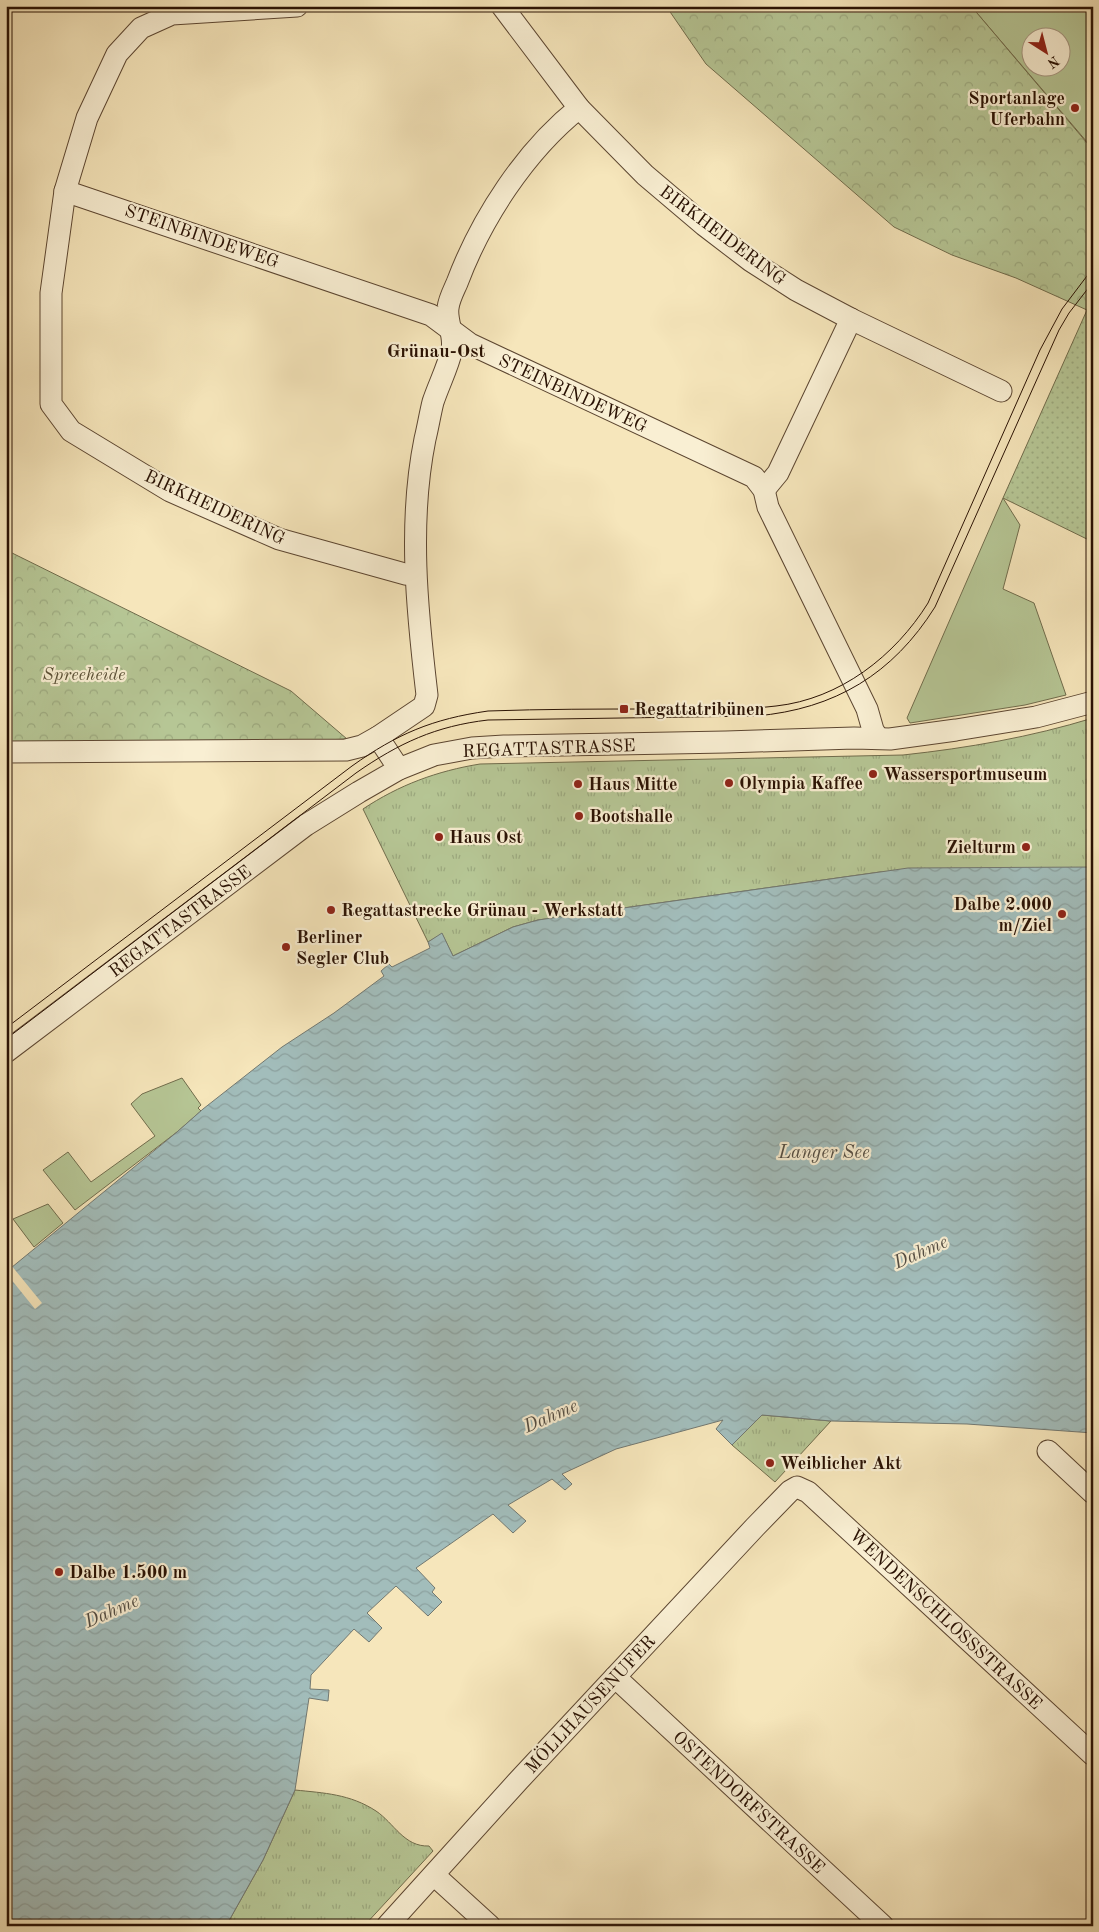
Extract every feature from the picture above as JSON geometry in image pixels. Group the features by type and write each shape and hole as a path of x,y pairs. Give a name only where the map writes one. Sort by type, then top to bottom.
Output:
{"street":[{"name":"BIRKHEIDERING","path":"297,6 172,14 141,28 117,54 89,112 65,191 51,293 51,404 71,431 160,486 279,539 336,556 415,575"},
{"name":"BIRKHEIDERING","path":"502,6 579,108 645,176 704,225 758,266 796,290 851,319 1000,391"},
{"path":"6,752 346,750 362,746 378,737 424,706 427,694 415,575 417,503 424,441 433,402 453,347 448,308 465,261 482,228 505,191 522,168 579,108"},
{"name":"STEINBINDEWEG","path":"65,191 431,315 470,344 754,477 764,490 768,507 866,709 873,730 878,738"},
{"path":"764,490 778,473 851,319"},
{"name":"REGATTASTRASSE","path":"6,1052 306,825 399,768 434,755 472,748 890,739 1036,717 1093,702"},
{"path":"378,737 399,768"},
{"path":"1048,1452 1093,1493"},
{"name":"MÖLLHAUSENUFER","path":"387,1926 519,1780 783,1497 797,1487"},
{"name":"WENDENSCHLOSSSTRASSE","path":"797,1487 808,1492 1093,1755"},
{"name":"OSTENDORFSTRASSE","path":"615,1677 883,1926"},
{"path":"434,1875 490,1926"}],"green space":[{"path":"666,6 971,6 1022,66 1022,78 1032,78 1093,150 1093,314 1016,278 952,255 894,227 706,64"},
{"name":"Sportanlage Uferbahn","path":"971,6 1093,6 1093,149 1032,78 1072,78 1072,28 1022,28 1022,66"},
{"path":"1087,310 1093,314 1093,542 1003,498"},
{"path":"1003,498 1020,525 1003,589 1034,603 1066,695 1025,705 910,723 907,718"},
{"name":"Spreeheide","path":"6,550 291,691 347,739 6,754"},
{"path":"1093,718 1093,868 880,872 538,920 513,927 453,956 442,934 428,942 363,809 390,793 419,780 480,764 903,755 999,741"},
{"path":"182,1078 201,1105 198,1108 201,1111 177,1132 75,1210 43,1170 68,1152 91,1182 155,1136 131,1104 142,1094"},
{"path":"48,1204 63,1223 34,1247 13,1219"},
{"path":"762,1415 831,1421 775,1482 732,1445"},
{"path":"295,1790 337,1795 366,1805 382,1816 406,1839 413,1843 429,1846 433,1851 364,1926 226,1926 263,1860"}],"water":[{"name":"Langer See","path":"1093,867 1093,1433 967,1424 831,1421 762,1415 732,1445 716,1429 723,1420 616,1449 562,1474 572,1484 565,1490 552,1479 508,1505 526,1521 513,1533 493,1514 416,1568 435,1588 432,1592 442,1602 428,1616 396,1586 367,1613 382,1628 369,1642 354,1629 311,1675 310,1689 329,1690 328,1701 309,1698 295,1790 263,1860 226,1926 6,1926 6,1272 203,1109 282,1047 334,1013 384,976 381,971 389,964 392,967 430,948 428,942 442,933 453,956 513,927 538,920 908,868"}],"pier":[{"path":"11,1265 42,1303 35,1309 6,1273 6,1270"}],"tram line":[{"path":"6,1028 352,766 384,745 432,723 488,711 761,708 800,702 844,684 864,672 899,640 928,603 1040,350 1062,309 1093,268"},
{"path":"6,1039 356,773 387,753 435,731 488,720 756,716 785,712 836,696 859,684 881,669 918,631 935,607 1059,330 1069,313 1093,282"}],"place":[{"name":"Sportanlage Uferbahn","path":"1075,108"},
{"name":"Regattatribünen","path":"624,709"},
{"name":"Wassersportmuseum","path":"873,774"},
{"name":"Olympia Kaffee","path":"729,783"},
{"name":"Haus Mitte","path":"578,784"},
{"name":"Bootshalle","path":"579,816"},
{"name":"Haus Ost","path":"439,837"},
{"name":"Zielturm","path":"1026,847"},
{"name":"Regattastrecke Grünau - Werkstatt","path":"331,910"},
{"name":"Dalbe 2.000 m/Ziel","path":"1062,914"},
{"name":"Berliner Segler Club","path":"286,947"},
{"name":"Weiblicher Akt","path":"770,1463"},
{"name":"Dalbe 1.500 m","path":"59,1572"}],"district":[{"name":"Grünau-Ost","path":"436,350"}],"water label":[{"name":"Dahme","path":"920,1251"},
{"name":"Dahme","path":"550,1415"},
{"name":"Dahme","path":"111,1610"}]}
